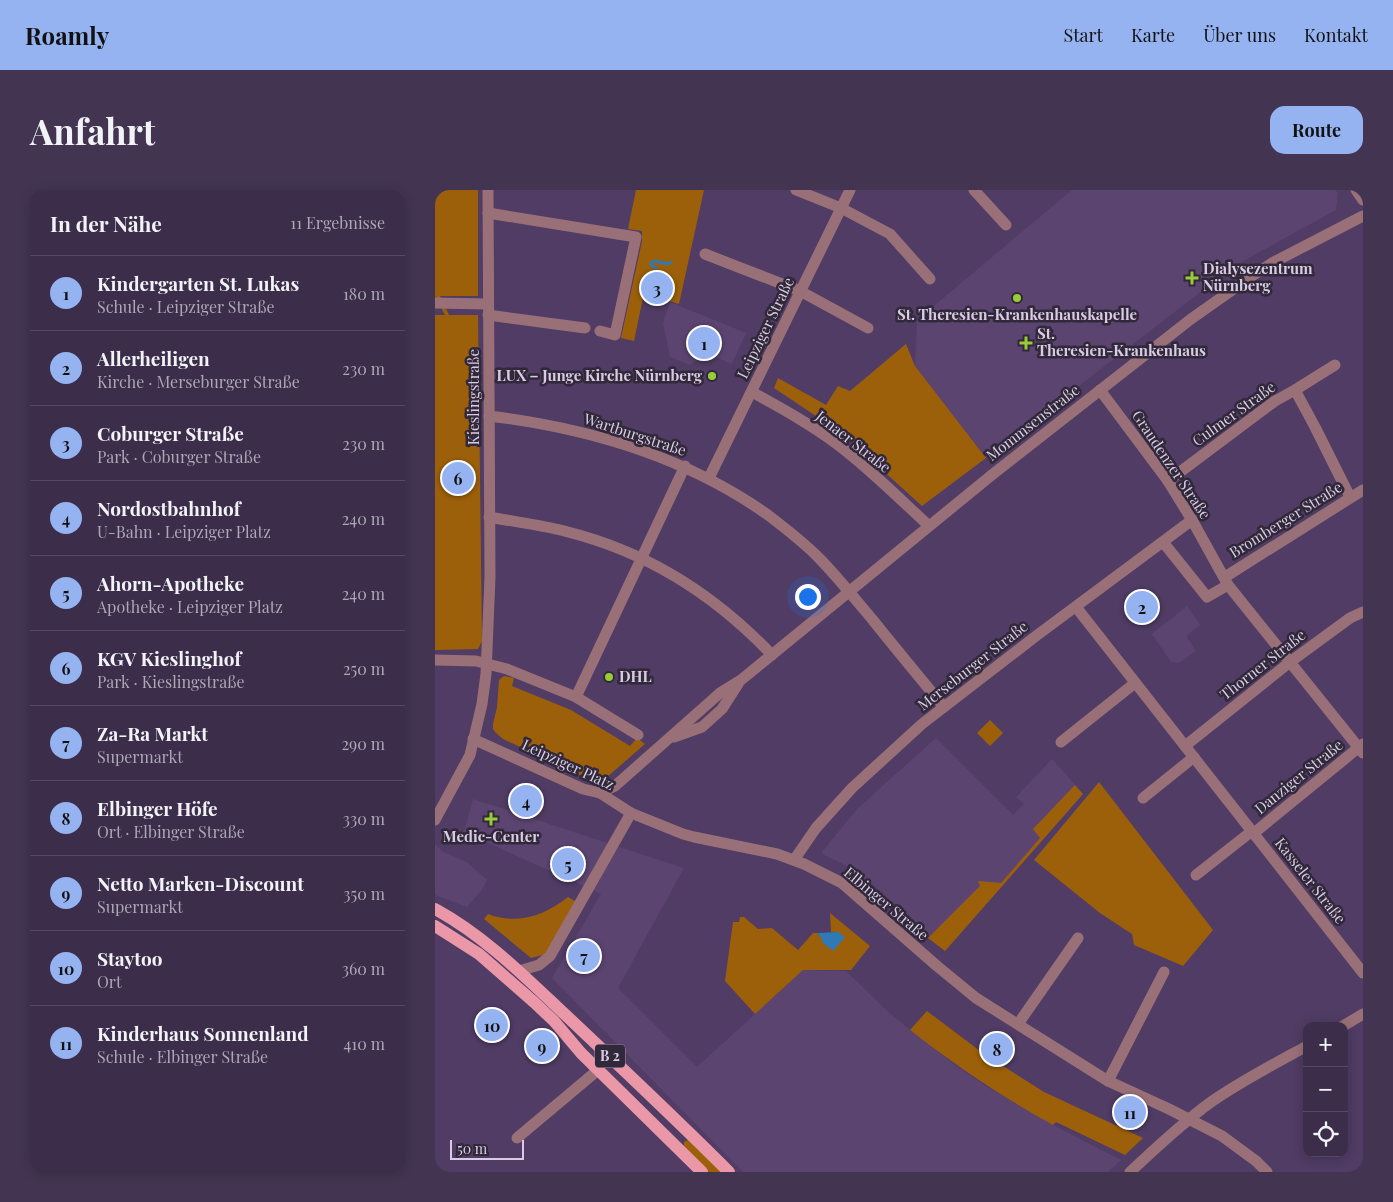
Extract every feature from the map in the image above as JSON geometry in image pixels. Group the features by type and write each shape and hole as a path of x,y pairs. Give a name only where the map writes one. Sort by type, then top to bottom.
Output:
{"main road":[{"name":"B 2","path":"435,909 477,936 519,971 658,1101 729,1172"},
{"name":"B 2","path":"435,926 470,948 503,974 551,1018 575,1047 702,1172"}],"street":[{"name":"Kieslingstraße","path":"487,664 489,517 488,190"},
{"path":"796,190 841,208 890,234 930,279"},
{"name":"Leipziger Straße","path":"709,478 850,190"},
{"path":"974,190 1005,225"},
{"path":"1356,190 1363,200"},
{"path":"488,213 636,238 615,335 600,331"},
{"name":"Mommsenstraße","path":"600,793 615,786 670,738 702,727 722,708 741,680 929,526 1191,319 1272,263 1363,216"},
{"path":"705,254 800,291 868,328"},
{"path":"435,303 488,310 585,328"},
{"name":"Culmer Straße","path":"1168,481 1275,401 1335,365"},
{"name":"Graudenzer Straße","path":"1100,390 1168,481 1193,520 1227,581 1289,662 1362,748"},
{"name":"Culmer Straße","path":"1295,390 1350,497"},
{"name":"Jenaer Straße","path":"752,392 795,416 836,443 929,526"},
{"name":"Wartburgstraße","path":"489,416 527,420 584,432 645,450 685,466 750,502 817,556 944,707"},
{"path":"576,697 685,466"},
{"name":"Bromberger Straße","path":"1227,581 1363,490"},
{"path":"489,517 569,532 608,544 641,558 685,582 718,605 752,634 772,655"},
{"name":"Merseburger Straße","path":"795,860 816,828 852,788 922,724 1193,520"},
{"path":"1163,542 1207,597 1227,581"},
{"name":"Kasseler Straße","path":"1076,607 1363,973"},
{"name":"Thorner Straße","path":"1185,746 1289,662 1350,618 1363,612"},
{"path":"435,660 476,661 537,680 576,697 638,735"},
{"path":"435,820 469,755 483,697 487,664"},
{"path":"1061,742 1135,683"},
{"path":"435,803 461,756 473,739"},
{"name":"Leipziger Platz","path":"473,739 583,789 600,793 631,813"},
{"name":"Danziger Straße","path":"1253,832 1362,748"},
{"path":"1143,798 1194,757"},
{"path":"519,971 539,965 550,956 631,813"},
{"name":"Elbinger Straße","path":"631,813 694,837 777,854 795,860 842,882 976,998 1108,1081 1222,1136 1256,1161 1267,1172"},
{"path":"1196,875 1253,832"},
{"path":"1018,1024 1078,938"},
{"path":"1108,1081 1164,972"},
{"path":"1348,1023 1363,1014"},
{"path":"1130,1172 1189,1119 1212,1102 1250,1077 1303,1048"},
{"path":"517,1138 598,1070"}],"shaded area":[{"path":"435,190 478,190 478,296 440,296 449,315 478,315 482,641 478,649 435,650 435,315 445,315 435,296"},
{"path":"636,190 704,190 679,304 644,293 634,341 621,338 642,241 642,231 628,229"},
{"name":"St. Theresien-Krankenhaus","path":"1072,190 1335,190 1338,193 1336,210 1234,266 986,458 915,366 917,320"},
{"path":"670,302 746,333 732,364 707,353 690,365 670,357 663,323"},
{"path":"906,344 915,366 986,458 922,506 849,438 774,388 778,378 826,405 838,386 850,391"},
{"path":"1187,606 1200,625 1186,636 1196,651 1179,663 1171,662 1152,634"},
{"path":"504,676 514,678 512,686 571,710 630,746 637,738 645,744 606,778 597,781 590,780 503,739 493,729 493,724 497,707 499,680"},
{"path":"990,720 1003,733 990,746 977,733"},
{"path":"936,738 1013,815 1024,804 1016,797 1052,759 1083,794 945,951 878,889 845,865 824,855 822,852 858,808"},
{"path":"1099,782 1213,930 1183,966 1134,945 1132,934 1100,913 1034,860"},
{"path":"1075,785 1083,794 945,951 928,938 980,886 978,881 1001,883 1040,838 1033,829"},
{"path":"473,799 684,868 618,988 697,1067 803,970 846,971 885,1009 910,1030 986,1086 1053,1125 1121,1160 1108,1172 743,1172 552,978 601,894 464,832"},
{"path":"435,844 443,852 467,862 487,880 481,891 467,907 435,895"},
{"path":"568,897 575,901 546,954 531,958 484,919 488,914 509,919 530,917 559,904"},
{"path":"830,913 870,946 851,970 803,970 755,1014 725,981 733,922 739,922 740,917 744,917 758,929 772,928 798,950 813,933 818,933 819,937 838,932 831,932"},
{"path":"927,1011 984,1054 1044,1092 1143,1138 1125,1155 1056,1122 1053,1125 1034,1114 980,1080 910,1030"},
{"path":"688,1140 722,1172 708,1172 684,1146 684,1142"}],"water":[{"path":"838,932 845,937 833,951 822,942 822,937 819,937 818,933"}],"waterway":[{"path":"651,264 655,261 667,264 671,262"},
{"path":"651,264 656,268"}],"place":[{"name":"Dialysezentrum Nürnberg","path":"1192,278"},
{"name":"Coburger Straße","path":"657,288"},
{"name":"St. Theresien-Krankenhauskapelle","path":"1017,298"},
{"name":"Kindergarten St. Lukas","path":"704,343"},
{"name":"St. Theresien-Krankenhaus","path":"1026,343"},
{"name":"LUX – Junge Kirche Nürnberg","path":"712,376"},
{"name":"KGV Kieslinghof","path":"458,478"},
{"name":"Allerheiligen","path":"1142,607"},
{"name":"DHL","path":"609,677"},
{"name":"Nordostbahnhof","path":"526,801"},
{"name":"Medic-Center","path":"491,819"},
{"name":"Ahorn-Apotheke","path":"568,864"},
{"name":"Za-Ra Markt","path":"584,956"},
{"name":"Staytoo","path":"492,1025"},
{"name":"Netto Marken-Discount","path":"542,1046"},
{"name":"Elbinger Höfe","path":"997,1049"},
{"name":"Kinderhaus Sonnenland","path":"1130,1112"}]}
